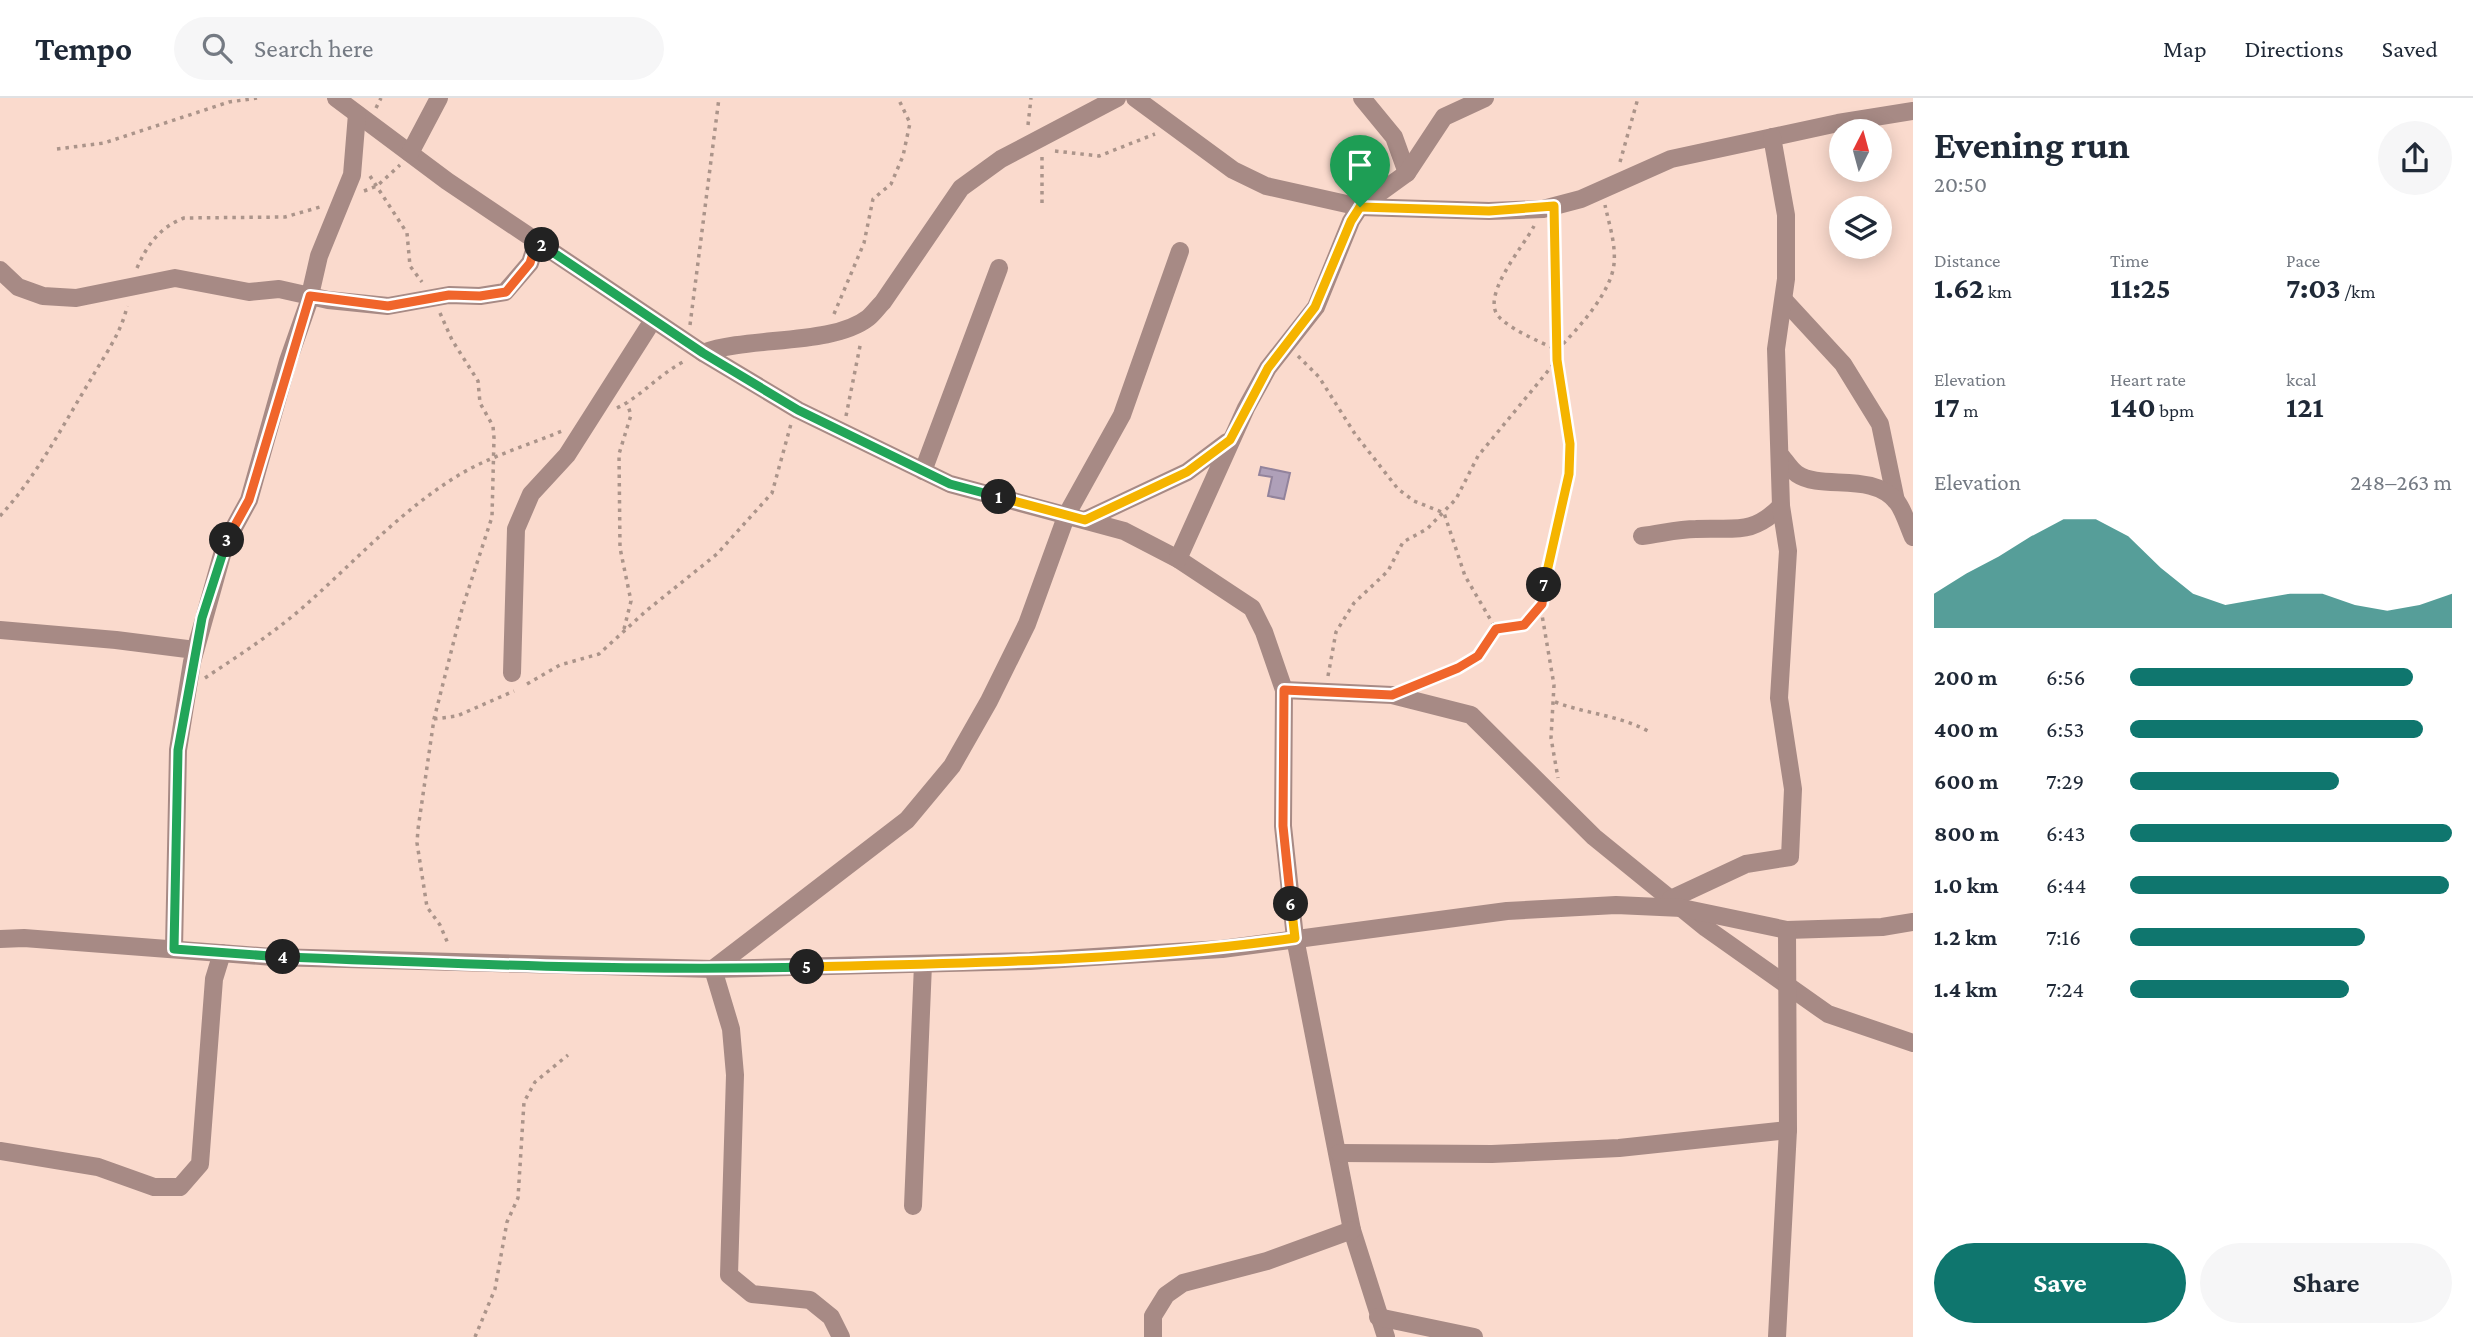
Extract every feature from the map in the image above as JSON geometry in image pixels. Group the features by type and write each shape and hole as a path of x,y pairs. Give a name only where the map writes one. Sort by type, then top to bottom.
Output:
{"street":[{"path":"336,98 410,153 653,320 798,410 922,471 975,492 1124,531 1178,559 1252,608 1264,632 1284,690 1283,826 1295,938 1352,1230 1386,1337"},
{"path":"410,153 439,98"},
{"path":"696,349 828,333 868,318 883,302 961,188 1001,159 1032,147 1117,98"},
{"path":"1135,98 1233,170 1266,186 1360,207 1489,211 1548,207 1608,187 1671,159 1913,111"},
{"path":"1362,98 1394,136 1406,173"},
{"path":"1178,559 1230,440 1268,368 1315,307 1346,232 1360,207 1406,173 1444,117 1485,98"},
{"path":"174,949 178,750 195,650 225,544 249,500 310,296 319,256 352,175 357,114"},
{"path":"1676,904 1746,864 1790,857 1793,789 1779,698 1788,551 1782,506 1776,349 1784,300 1786,215 1772,137"},
{"path":"0,270 18,287 43,296 76,298 175,278 248,292 279,289 310,296 388,306 449,295 480,296 506,292 530,263 537,241"},
{"path":"713,970 907,820 952,766 989,701 1027,624 1067,514 1122,415 1180,251"},
{"path":"922,471 999,268"},
{"path":"1784,300 1843,364 1880,424 1896,501 1913,537"},
{"path":"512,673 516,529 531,494 567,455 653,320"},
{"path":"1085,520 1187,472 1230,440"},
{"path":"1782,457 1798,475 1825,481 1849,480 1877,489 1896,501"},
{"path":"1642,536 1695,528 1735,530 1766,522 1782,506"},
{"path":"0,630 116,639 195,650"},
{"path":"1284,690 1392,695 1471,715 1524,771 1594,837 1676,904 1828,1014 1913,1043"},
{"path":"0,939 24,938 222,953 456,964 713,970 1030,961 1222,949 1507,911 1616,905 1676,904 1787,930 1882,927 1913,922"},
{"path":"1777,1337 1788,1130 1787,930"},
{"path":"0,1152 98,1167 154,1187 180,1187 200,1164 214,979 222,953"},
{"path":"913,1206 921,1086 923,964"},
{"path":"713,970 732,1029 735,1075 729,1275 752,1294 810,1300 831,1317 841,1337"},
{"path":"1339,1153 1492,1154 1594,1149 1788,1130"},
{"path":"1153,1337 1153,1316 1166,1295 1183,1283 1267,1261 1352,1230"},
{"path":"1378,1317 1474,1337"}],"path":[{"path":"57,149 104,143 229,102 257,98"},
{"path":"189,688 245,652 307,604 358,555 429,495 457,476 627,403 696,349 691,305 709,195 719,98"},
{"path":"828,333 842,291 864,243 873,199 891,184 903,156 909,123 898,98"},
{"path":"1031,98 1032,147 1042,208"},
{"path":"1558,350 1583,322 1612,274 1614,248 1608,187 1638,98"},
{"path":"1032,147 1099,156 1173,125"},
{"path":"377,186 410,153"},
{"path":"0,516 36,469 115,338 145,250 169,224 202,216 285,217 343,200"},
{"path":"1548,207 1500,282 1494,309 1497,316 1508,325 1558,350"},
{"path":"1548,207 1557,360 1570,444 1569,474 1542,604 1555,702 1551,738 1560,803"},
{"path":"844,432 856,359 868,318"},
{"path":"1288,344 1319,377 1355,434 1398,489 1413,501 1444,513"},
{"path":"1325,690 1336,632 1346,613 1388,571 1402,542 1427,529 1456,499 1478,456 1557,360"},
{"path":"624,631 631,601 620,548 619,454 631,415 627,403"},
{"path":"434,719 457,716 517,689 549,670 599,654 717,554 760,510 772,493 788,432 798,410"},
{"path":"456,964 445,933 427,907 417,843 434,719 462,609 492,517 492,459"},
{"path":"1444,513 1465,576 1496,629"},
{"path":"1392,695 1458,668 1478,656 1496,629 1524,625 1542,604"},
{"path":"1555,702 1581,712 1624,719 1648,732"},
{"path":"475,1337 495,1289 507,1222 518,1198 524,1102 535,1082 568,1055"}],"building":[{"path":"1261,467 1290,473 1284,499 1268,496 1272,477 1259,475"}],"route":[{"path":"1554,206 1557,360 1570,444 1569,474 1542,604 1524,625 1496,629 1478,656 1458,668 1392,695 1284,690 1283,826 1295,938 1222,949 1030,961 713,970 273,957 174,949 178,750 188,705 192,662 202,618 225,544 249,500 288,361 310,296 388,306 434,300 449,295 480,296 506,292 530,263 537,241 703,353 798,410 950,484 1085,520 1187,472 1230,440 1268,368 1315,307 1351,221 1360,207 1489,211 1543,209 1554,206"}]}
